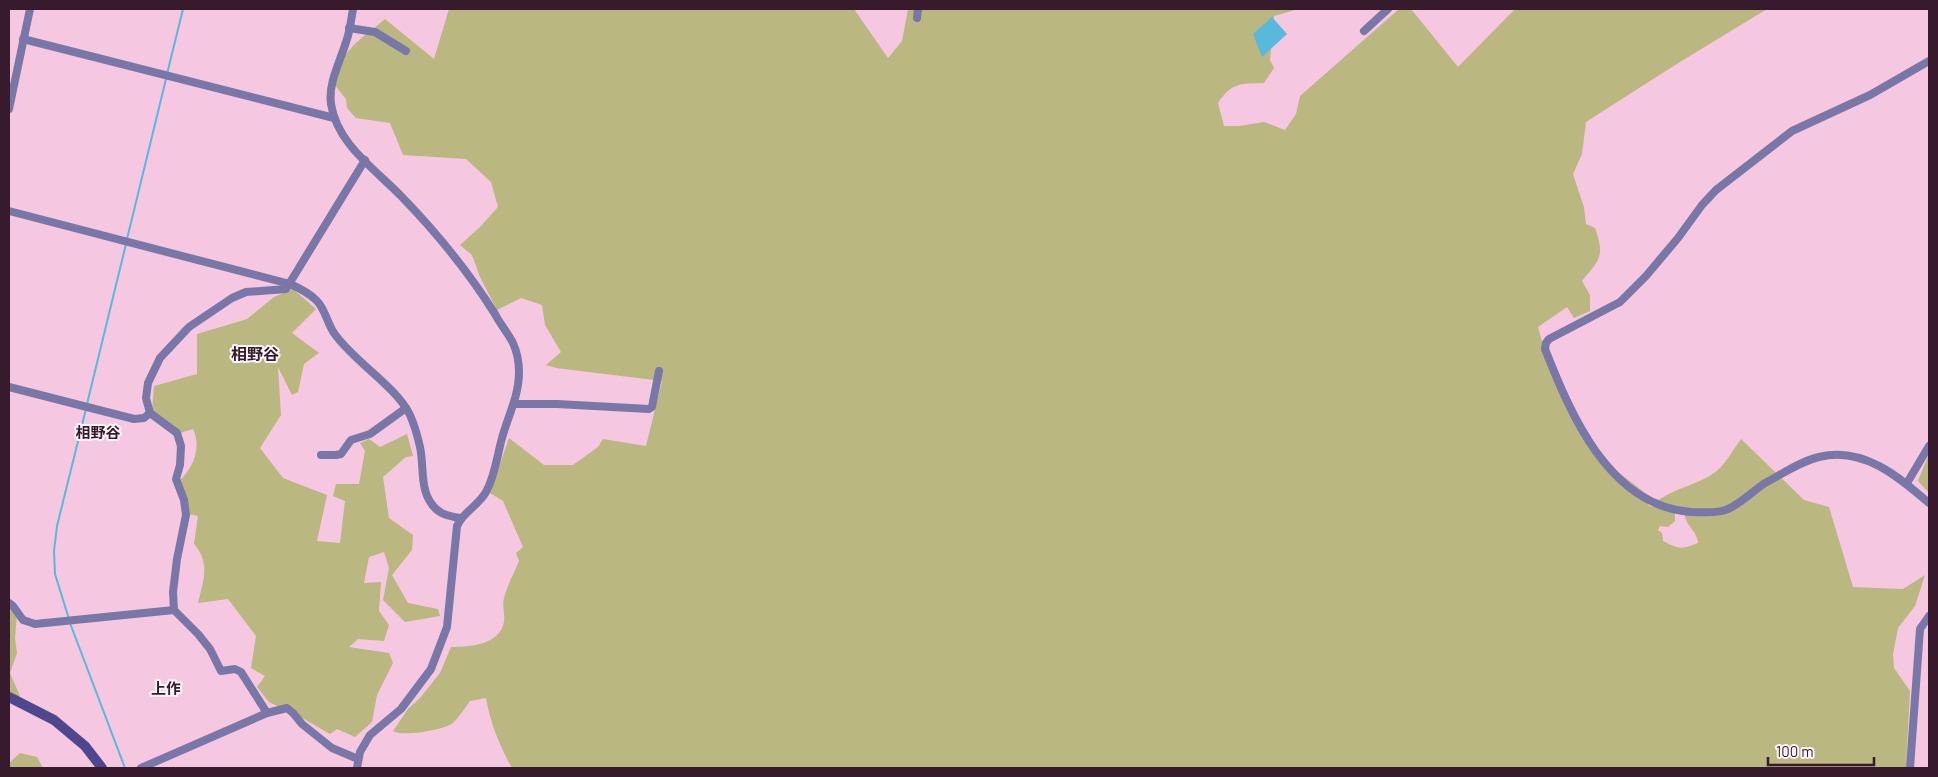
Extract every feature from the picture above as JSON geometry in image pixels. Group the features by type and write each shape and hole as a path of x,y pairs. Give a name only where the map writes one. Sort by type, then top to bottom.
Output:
{"street":[{"path":"9,109 10,93 30,9"},
{"path":"353,9 347,41 331,88 334,118 354,149 442,240 486,300 513,344 519,372 514,404 486,492 475,506 460,518 457,526 447,627 431,669 401,709 370,735 358,759 357,768"},
{"path":"918,9 918,18"},
{"path":"1364,31 1388,9"},
{"path":"349,28 375,32 406,51"},
{"path":"23,39 334,118"},
{"path":"1929,61 1870,95 1792,131 1716,190 1646,276 1620,302 1549,338 1545,349 1563,392 1599,456 1612,473 1631,488 1654,502 1680,511 1727,510 1764,484 1810,460 1821,456 1848,454 1866,459 1907,483 1929,503"},
{"path":"267,714 241,672 235,669 221,671 210,649 174,610 173,592 177,559 186,515 184,500 176,479 180,465 181,446 177,433 150,413 146,398 148,384 160,358 189,326 232,298 246,292 286,288 290,284 365,160"},
{"path":"9,211 290,284 317,301 334,333 349,352 406,408 420,446 424,487 429,502 442,514 460,518"},
{"path":"514,404 557,404 649,409 652,407 659,371"},
{"path":"9,387 134,418 144,418 150,413"},
{"path":"321,454 336,456 341,454 351,440 370,434 406,408"},
{"path":"1907,483 1929,446"},
{"path":"9,603 23,620 35,624 174,610"},
{"path":"1910,768 1920,630 1929,616"},
{"path":"9,697 54,720 84,746 102,768"},
{"path":"141,768 267,714 287,708 302,724 332,748 358,759"}],"shaded area":[{"path":"449,9 854,9 888,58 902,41 908,9 1299,9 1274,16 1270,60 1274,68 1264,83 1237,85 1228,91 1218,103 1224,126 1264,122 1285,130 1296,114 1300,96 1399,9 1411,9 1458,67 1515,9 1767,9 1586,122 1582,154 1573,174 1584,207 1586,224 1595,228 1600,245 1597,262 1582,281 1590,295 1590,311 1574,318 1567,307 1538,327 1548,364 1577,424 1617,471 1649,496 1648,505 1652,507 1666,495 1712,474 1723,465 1741,439 1804,500 1829,507 1853,587 1903,589 1925,575 1915,606 1898,628 1893,654 1894,668 1910,691 1906,768 512,768 496,734 486,698 470,701 455,721 448,726 414,733 398,733 393,731 408,709 420,698 440,673 451,647 483,643 497,636 501,630 504,622 504,598 519,561 516,553 523,547 503,501 490,493 509,438 544,465 573,465 598,447 603,439 646,446 662,381 556,368 546,365 561,352 545,325 542,305 521,298 497,310 480,277 472,255 460,245 498,207 491,182 466,159 403,155 390,123 356,118 347,108 346,99 334,84 341,62 346,54 359,40 385,19 434,59","holes":["1675,509 1685,512 1686,520 1696,535 1698,543 1680,548 1663,541 1662,533 1658,530 1660,526 1668,527 1675,521"]},
{"path":"293,289 316,309 292,333 319,353 304,364 298,392 292,395 278,367 281,415 260,448 283,478 327,495 317,541 340,543 345,501 333,496 336,484 359,484 365,451 360,443 369,439 380,447 407,434 413,456 406,457 383,477 389,518 413,535 412,550 392,575 408,603 438,609 440,616 405,622 383,600 389,568 384,552 369,557 364,583 381,582 379,611 389,625 384,641 358,639 349,647 389,653 393,663 377,695 372,722 355,737 337,729 330,734 269,702 257,687 265,676 251,668 256,636 228,599 198,603 204,565 199,551 194,544 198,516 188,514 179,481 195,457 196,436 193,429 180,433 152,411 154,386 197,374 197,334 247,319 274,297"},
{"path":"1929,454 1929,493 1918,481"},
{"path":"9,606 17,614 15,638 17,653 10,673 20,696 18,698 9,695"},
{"path":"20,753 37,757 43,768 9,768 9,763"}],"water":[{"path":"1272,17 1287,34 1262,57 1253,34"}],"waterway":[{"path":"167,74 183,9"},
{"path":"127,239 166,79"},
{"path":"87,404 126,244"},
{"path":"69,619 55,574 54,551 57,526 86,409"},
{"path":"70,623 125,768"}],"district":[{"name":"相野谷","path":"255,354"},
{"name":"相野谷","path":"98,433"},
{"name":"上作","path":"166,689"}]}
